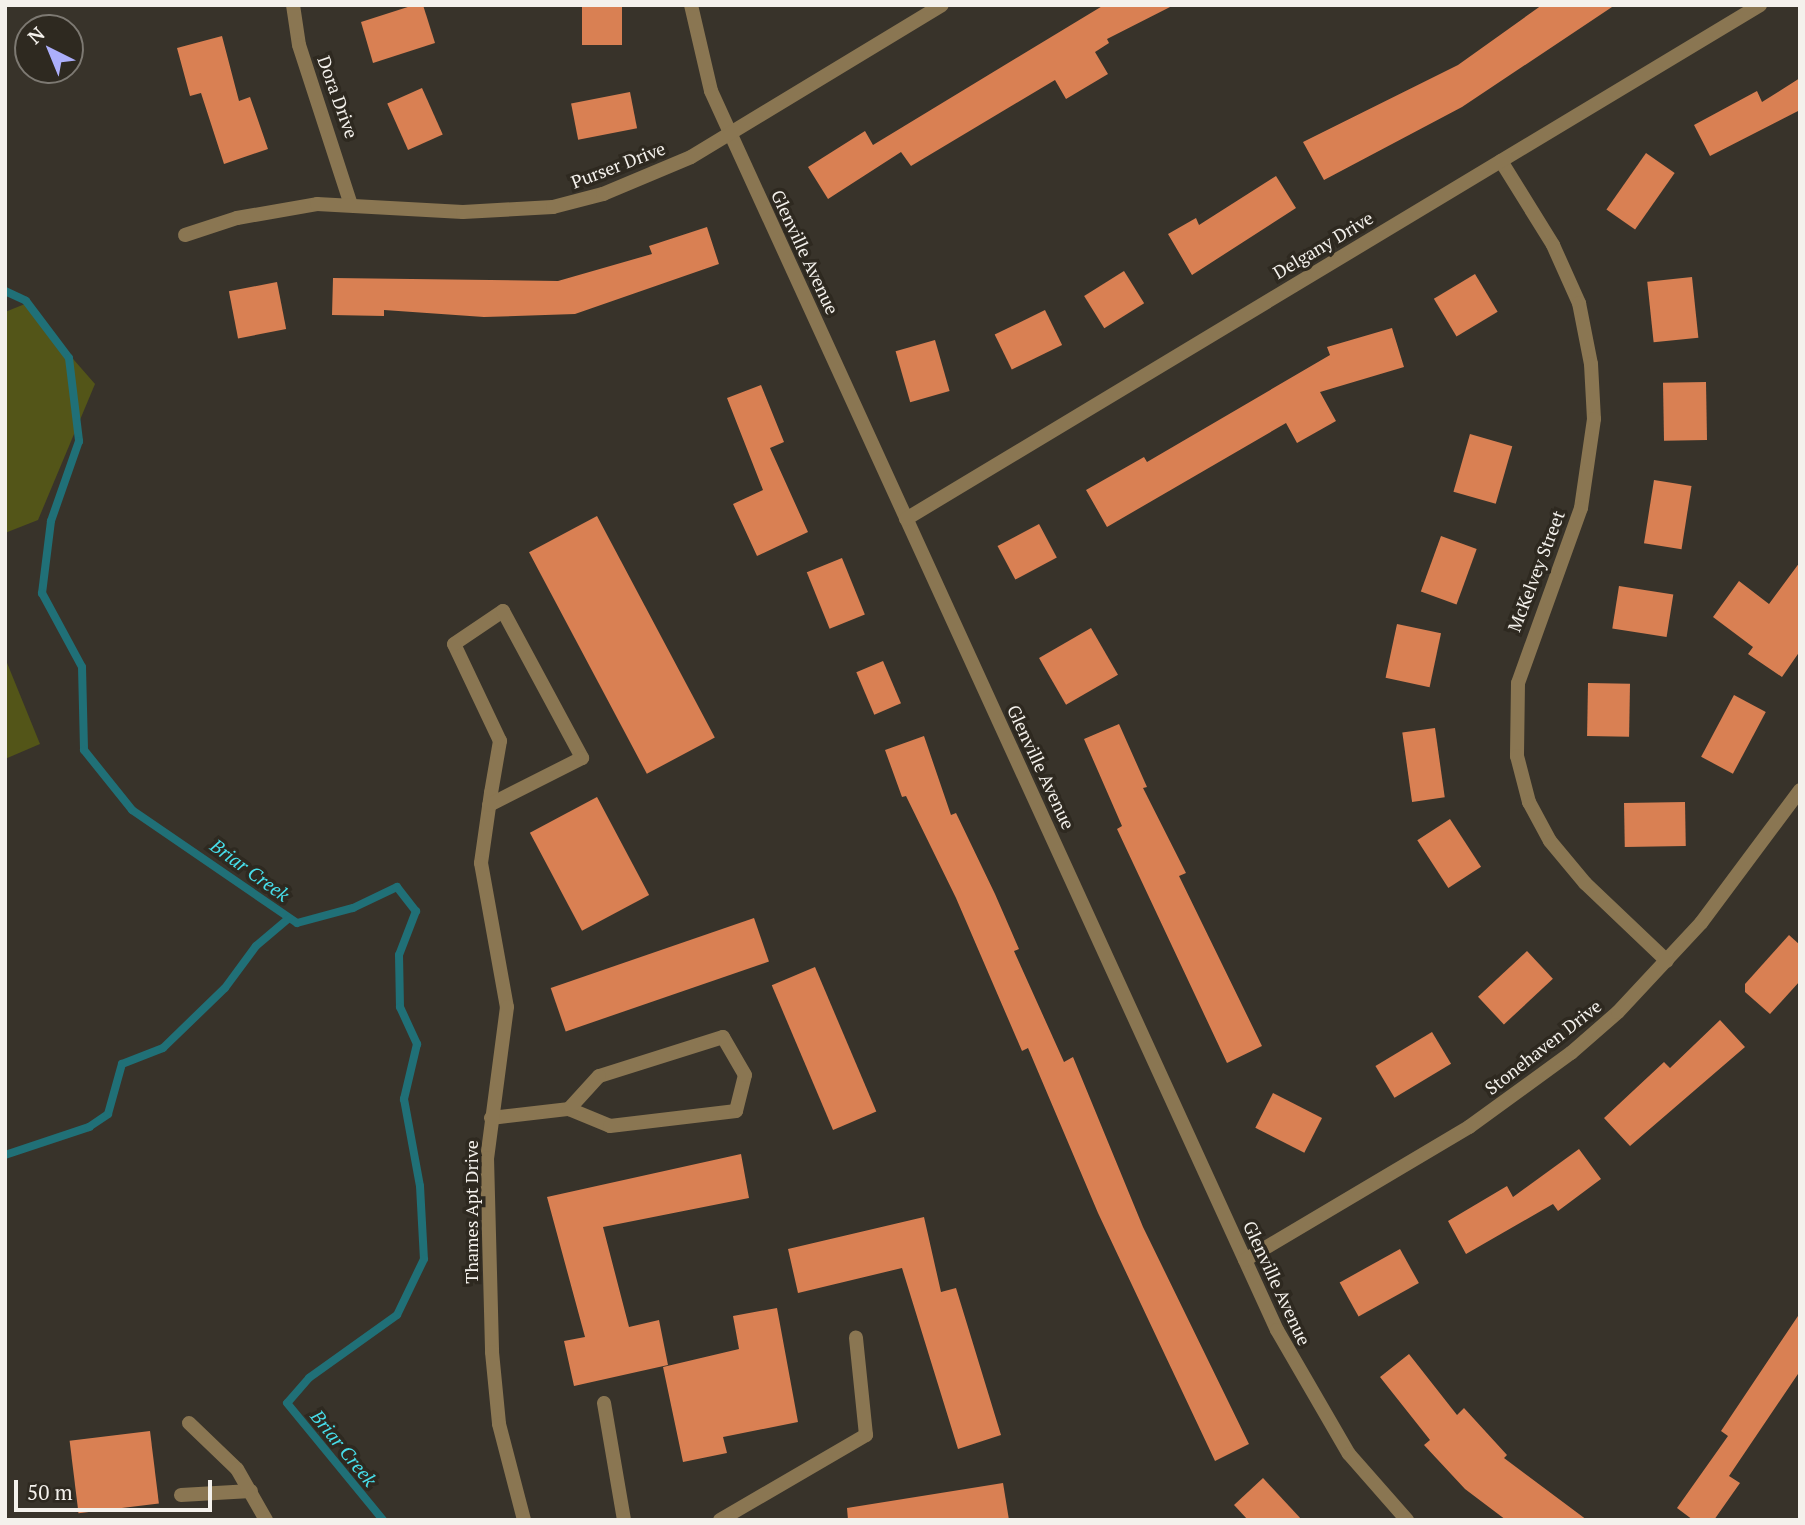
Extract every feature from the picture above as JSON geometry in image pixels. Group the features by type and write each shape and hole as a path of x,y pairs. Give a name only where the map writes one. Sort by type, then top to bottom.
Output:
{"street":[{"name":"Dora Drive","path":"293,5 299,45 350,202"},
{"name":"Glenville Avenue","path":"691,5 702,66 730,133 1245,1260 1323,1415 1407,1520"},
{"name":"Purser Drive","path":"185,235 237,218 350,202 463,212 564,205 648,178 730,133 942,5"},
{"name":"Delgany Drive","path":"906,519 1760,5"},
{"name":"McKelvey Street","path":"1501,161 1553,245 1578,303 1591,364 1594,419 1581,508 1520,671 1517,756 1529,802 1550,841 1585,883 1667,961"},
{"name":"Thames Apt Drive","path":"489,805 582,758 503,611 453,644 500,741 489,805 481,863 507,1007 487,1158 492,1352 499,1424 524,1520"},
{"name":"Stonehaven Drive","path":"1245,1260 1536,1081 1618,1012 1728,891 1800,790"},
{"path":"491,1118 569,1108 610,1126 736,1111 745,1075 723,1037 599,1076 569,1108"},
{"path":"720,1520 866,1435 856,1338"},
{"path":"604,1403 624,1520"},
{"path":"189,1423 217,1446 251,1491 265,1520"},
{"path":"181,1495 251,1491"}],"shaded area":[{"path":"25,304 95,384 38,520 5,533 5,312"},
{"path":"5,658 40,744 5,759"}],"building":[{"path":"414,5 423,5 435,43 373,63 361,22"},
{"path":"582,5 622,5 622,45 582,45"},
{"path":"1104,5 1174,5 1107,39 1109,43 1095,52 1108,74 1066,99 1055,80 911,166 901,152 828,199 808,167 865,131 873,145"},
{"path":"1542,5 1615,5 1462,107 1324,180 1303,142 1458,65"},
{"path":"222,36 239,101 250,97 268,149 224,164 201,93 190,96 177,48"},
{"path":"1800,78 1800,110 1710,156 1694,125 1757,91 1762,102"},
{"path":"422,88 443,135 408,150 387,103"},
{"path":"630,92 637,128 578,140 571,103"},
{"path":"1646,153 1675,173 1635,230 1606,210"},
{"path":"1276,176 1296,208 1192,275 1168,234 1196,218 1199,225"},
{"path":"707,227 719,264 575,314 484,317 384,310 384,316 332,315 333,278 558,281 652,254 649,246"},
{"path":"1124,271 1144,303 1104,328 1084,296"},
{"path":"1475,274 1498,312 1457,336 1434,299"},
{"path":"1692,277 1698,338 1654,342 1647,282"},
{"path":"277,282 286,329 238,338 229,291"},
{"path":"1045,310 1062,345 1012,370 995,335"},
{"path":"1392,328 1404,367 1320,392 1336,421 1297,443 1286,423 1107,527 1086,490 1144,457 1147,462 1330,355 1327,347"},
{"path":"935,340 950,391 910,402 896,351"},
{"path":"1706,382 1707,440 1664,441 1663,383"},
{"path":"761,385 784,442 770,448 808,532 757,556 733,504 763,490 727,398"},
{"path":"1470,434 1512,446 1496,504 1453,492"},
{"path":"1654,480 1692,486 1682,549 1644,543"},
{"path":"597,516 715,738 647,774 529,552"},
{"path":"1039,524 1057,558 1015,580 998,546"},
{"path":"1441,536 1477,549 1457,604 1421,591"},
{"path":"842,558 865,615 830,629 807,572"},
{"path":"1800,562 1800,651 1782,677 1748,654 1753,647 1713,617 1739,581 1769,604"},
{"path":"1619,586 1673,595 1667,637 1612,628"},
{"path":"1397,624 1441,633 1430,687 1386,678"},
{"path":"1091,628 1118,675 1066,705 1039,658"},
{"path":"883,661 901,703 874,715 856,672"},
{"path":"1588,683 1630,684 1629,737 1587,736"},
{"path":"1734,695 1766,712 1733,774 1701,757"},
{"path":"1119,724 1147,787 1143,788 1186,873 1179,876 1262,1046 1227,1063 1117,829 1122,826 1084,739"},
{"path":"1435,728 1445,797 1412,802 1402,733"},
{"path":"924,736 951,815 956,813 995,894 1019,949 1014,951 1064,1062 1073,1057 1143,1227 1249,1444 1215,1461 1098,1213 1028,1048 1022,1051 956,898 906,796 902,797 885,750"},
{"path":"597,797 649,895 582,931 530,833"},
{"path":"1685,802 1686,846 1625,847 1624,803"},
{"path":"1450,819 1481,867 1448,888 1417,840"},
{"path":"754,918 769,961 566,1031 551,988"},
{"path":"1789,935 1800,945 1800,981 1770,1014 1745,992 1745,984"},
{"path":"1527,951 1553,979 1504,1024 1478,997"},
{"path":"815,967 876,1112 833,1130 772,985"},
{"path":"1720,1020 1745,1047 1630,1146 1604,1118 1664,1062 1670,1068"},
{"path":"1432,1032 1451,1064 1394,1098 1375,1066"},
{"path":"1273,1093 1322,1118 1304,1153 1255,1128"},
{"path":"1579,1149 1601,1179 1558,1211 1553,1204 1466,1254 1448,1221 1507,1186 1513,1197"},
{"path":"741,1154 749,1198 603,1227 629,1327 659,1320 668,1365 574,1386 564,1341 585,1337 547,1197"},
{"path":"924,1217 941,1292 956,1288 1001,1435 958,1449 902,1268 798,1293 788,1249"},
{"path":"1400,1249 1419,1283 1359,1317 1340,1282"},
{"path":"777,1308 798,1422 723,1437 727,1453 683,1462 663,1367 739,1349 733,1316"},
{"path":"1800,1313 1800,1371 1729,1476 1740,1483 1714,1520 1693,1520 1677,1508 1728,1436 1721,1431"},
{"path":"1409,1354 1457,1415 1464,1408 1507,1455 1504,1458 1587,1520 1506,1520 1465,1489 1424,1445 1430,1440 1380,1377"},
{"path":"150,1431 159,1503 79,1513 70,1441"},
{"path":"1263,1478 1302,1520 1248,1520 1234,1505"},
{"path":"1003,1483 1009,1520 848,1520 847,1508"}],"waterway":[{"name":"Briar Creek","path":"5,291 26,301 69,358 79,441 51,521 42,593 82,667 84,750 132,810 297,923 353,908 397,887 416,911 399,955 400,1007 417,1044 404,1099 420,1186 424,1259 397,1315 309,1378 287,1403 383,1520"},
{"path":"5,1155 89,1127 108,1114 122,1064 163,1048 225,988 256,946 289,918"}]}
